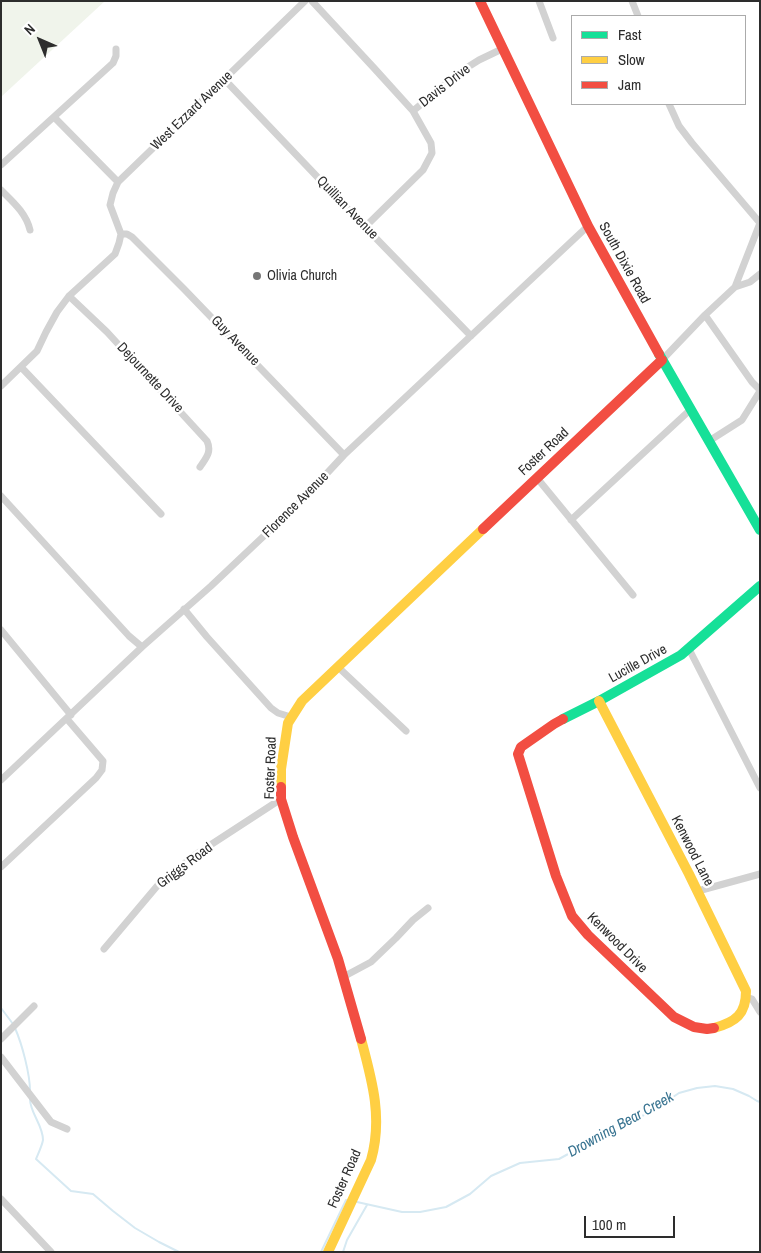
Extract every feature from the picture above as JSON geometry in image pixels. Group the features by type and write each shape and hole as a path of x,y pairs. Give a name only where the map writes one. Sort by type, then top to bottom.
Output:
{"street":[{"name":"West Ezzard Avenue","path":"121,234 110,205 118,182 305,1"},
{"path":"312,1 413,111"},
{"name":"South Dixie Road","path":"480,1 588,226 690,410 760,530"},
{"path":"539,1 554,38"},
{"path":"632,1 638,15"},
{"path":"1,165 112,63 116,56 116,49"},
{"name":"Davis Drive","path":"365,227 423,170 432,153 429,138 413,111 460,72 502,49"},
{"name":"Quillian Avenue","path":"225,80 471,336"},
{"path":"670,105 692,144 760,223 736,287"},
{"path":"54,117 118,182"},
{"path":"1,190 23,212 30,230"},
{"name":"Florence Avenue","path":"1,780 142,647 211,586 303,499 344,456 588,226"},
{"path":"1,386 37,351 57,312 69,296 115,254 121,234"},
{"name":"Guy Avenue","path":"121,234 127,234 132,237 344,456"},
{"path":"662,360 704,315 736,287 750,282 760,274"},
{"name":"Dejournette Drive","path":"69,296 107,332 208,441 210,452 200,467"},
{"path":"704,315 752,382 760,390 742,420 709,441"},
{"name":"Foster Road","path":"328,1252 371,1160 375,1146 377,1116 375,1097 364,1051 338,959 281,799 282,769 288,723 302,701 662,360"},
{"path":"21,367 160,514"},
{"path":"571,520 690,410"},
{"path":"537,478 633,595"},
{"path":"1,496 129,636 142,647"},
{"name":"Lucille Drive","path":"519,751 554,724 599,702 682,655 760,586"},
{"path":"184,609 272,708 278,713 291,716"},
{"path":"1,630 103,761 102,770 96,778 1,867"},
{"path":"689,649 760,788"},
{"path":"338,667 406,731"},
{"name":"Kenwood Lane","path":"599,702 698,891 746,991 746,997"},
{"name":"Kenwood Drive","path":"519,751 518,756 524,777 556,876 572,916 588,934 674,1017 684,1023 709,1029 719,1027 733,1021 739,1015 745,1006 746,997"},
{"name":"Griggs Road","path":"104,949 158,885 195,855 281,799"},
{"path":"698,891 760,874"},
{"path":"343,977 371,962 413,920 428,908"},
{"path":"746,997 752,999 760,1012"},
{"path":"1,1039 34,1006"},
{"path":"1,1057 51,1122 67,1129"},
{"path":"1,1198 51,1252"}],"shaded area":[{"path":"1,1 105,1 1,97"}],"waterway":[{"path":"1,1008 13,1024"},
{"path":"15,1028 25,1059 30,1091"},
{"name":"Drowning Bear Creek","path":"357,1202 402,1212 420,1212 446,1207 470,1194 491,1176 520,1163 559,1159 614,1129 657,1109 679,1093 697,1088 715,1086 733,1089 760,1102"},
{"path":"30,1099 43,1140 36,1159 71,1191 93,1194 135,1228 179,1252"},
{"path":"321,1252 346,1200"},
{"name":"Drowning Bear Creek","path":"343,1252 347,1240 367,1205"}],"traffic: fast":[{"path":"659,354 760,530"},
{"path":"563,719 681,655 760,586"}],"traffic: slow":[{"path":"281,787 281,769 288,723 302,701 483,529"},
{"path":"599,701 689,874 746,991 744,1006 738,1016 734,1020 714,1028"},
{"path":"328,1252 371,1160 374,1144 376,1129 375,1099 361,1039"}],"traffic: jam":[{"path":"480,1 588,226 659,354"},
{"path":"483,529 662,360"},
{"path":"563,719 521,747 518,754 556,876 572,916 588,935 674,1017 694,1027 714,1028"},
{"path":"281,787 281,799 293,837 338,959 361,1039"}],"place":[{"name":"Olivia Church","path":"257,276"}]}
